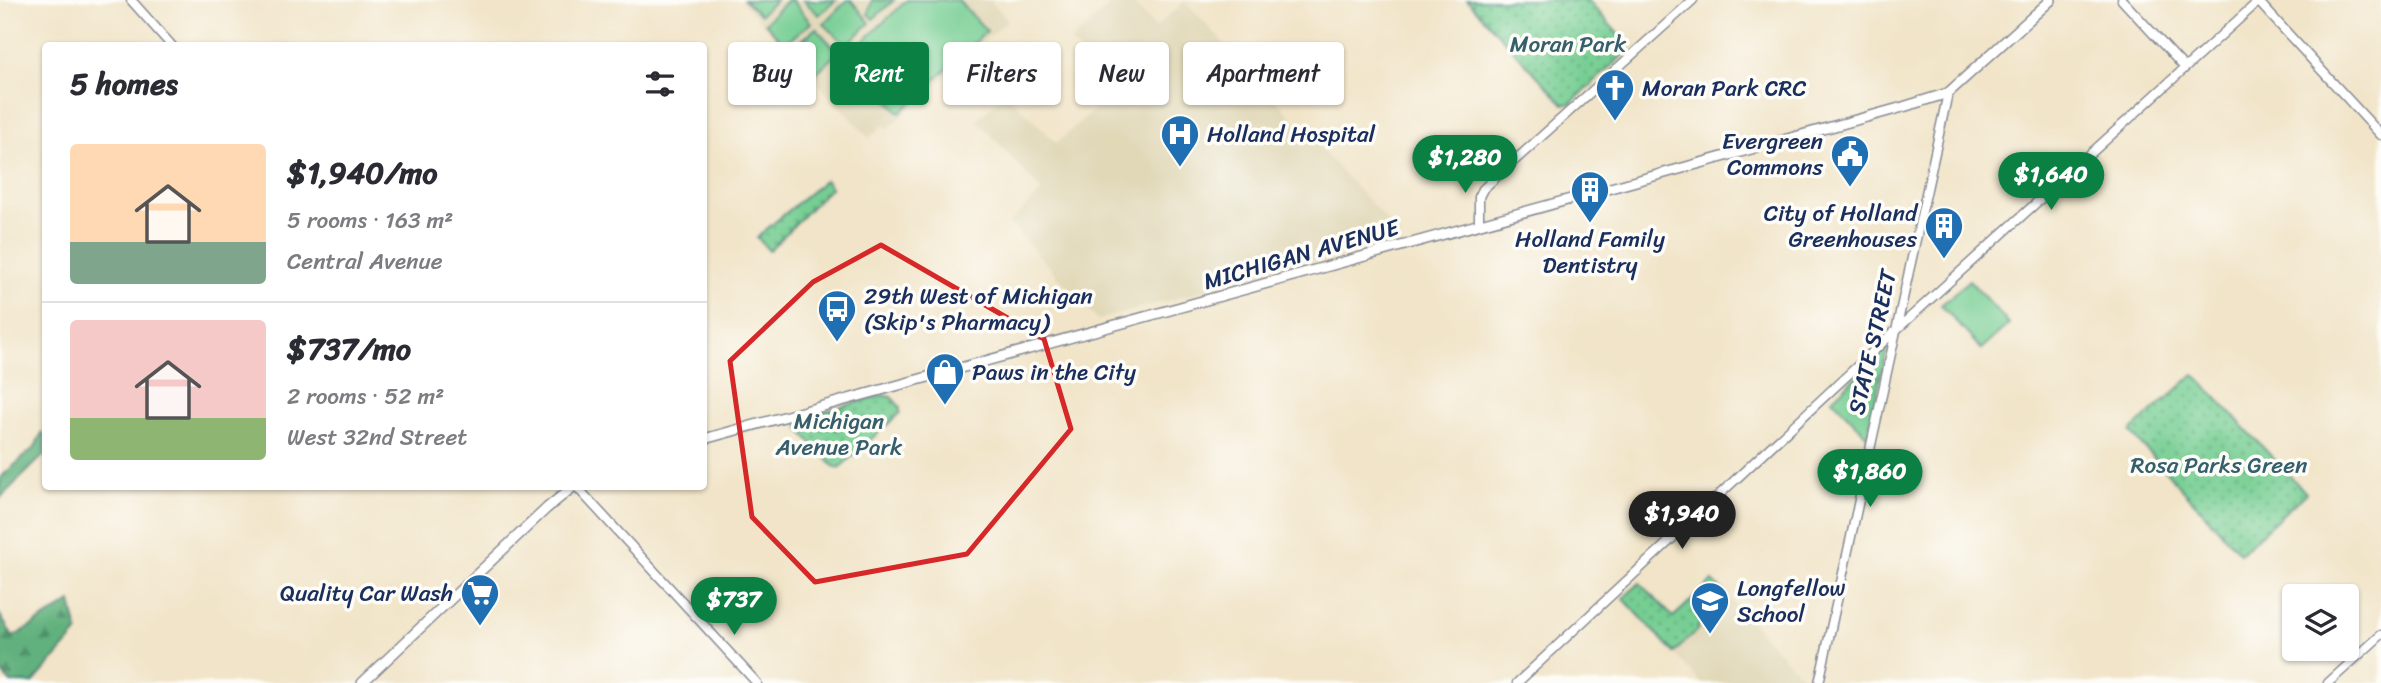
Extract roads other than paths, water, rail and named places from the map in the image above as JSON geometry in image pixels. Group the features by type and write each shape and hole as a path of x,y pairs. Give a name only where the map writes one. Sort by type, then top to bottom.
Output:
{"main road":[{"path":"1948,93 2051,0"},
{"name":"MICHIGAN AVENUE","path":"707,438 1948,93"},
{"path":"362,683 547,508 570,490"}],"street":[{"path":"131,0 168,42"},
{"path":"1479,224 1479,197 1492,180 1693,0"},
{"path":"2122,0 2185,68"},
{"path":"1517,683 1895,331 2258,0 2381,135"},
{"name":"STATE STREET","path":"1820,682 1948,93"},
{"path":"579,490 757,683"},
{"path":"2328,683 2381,635"}],"place":[{"name":"Moran Park CRC","path":"1615,122"},
{"name":"Holland Hospital","path":"1180,168"},
{"name":"Evergreen Commons","path":"1850,188"},
{"name":"Holland Family Dentistry","path":"1590,224"},
{"name":"City of Holland Greenhouses","path":"1944,260"},
{"name":"29th West of Michigan (Skip's Pharmacy)","path":"837,343"},
{"name":"Paws in the City","path":"945,406"},
{"name":"Quality Car Wash","path":"480,627"},
{"name":"Longfellow School","path":"1710,635"}],"park label":[{"name":"Moran Park","path":"1568,44"},
{"name":"Michigan Avenue Park","path":"839,434"},
{"name":"Rosa Parks Green","path":"2219,465"}]}
